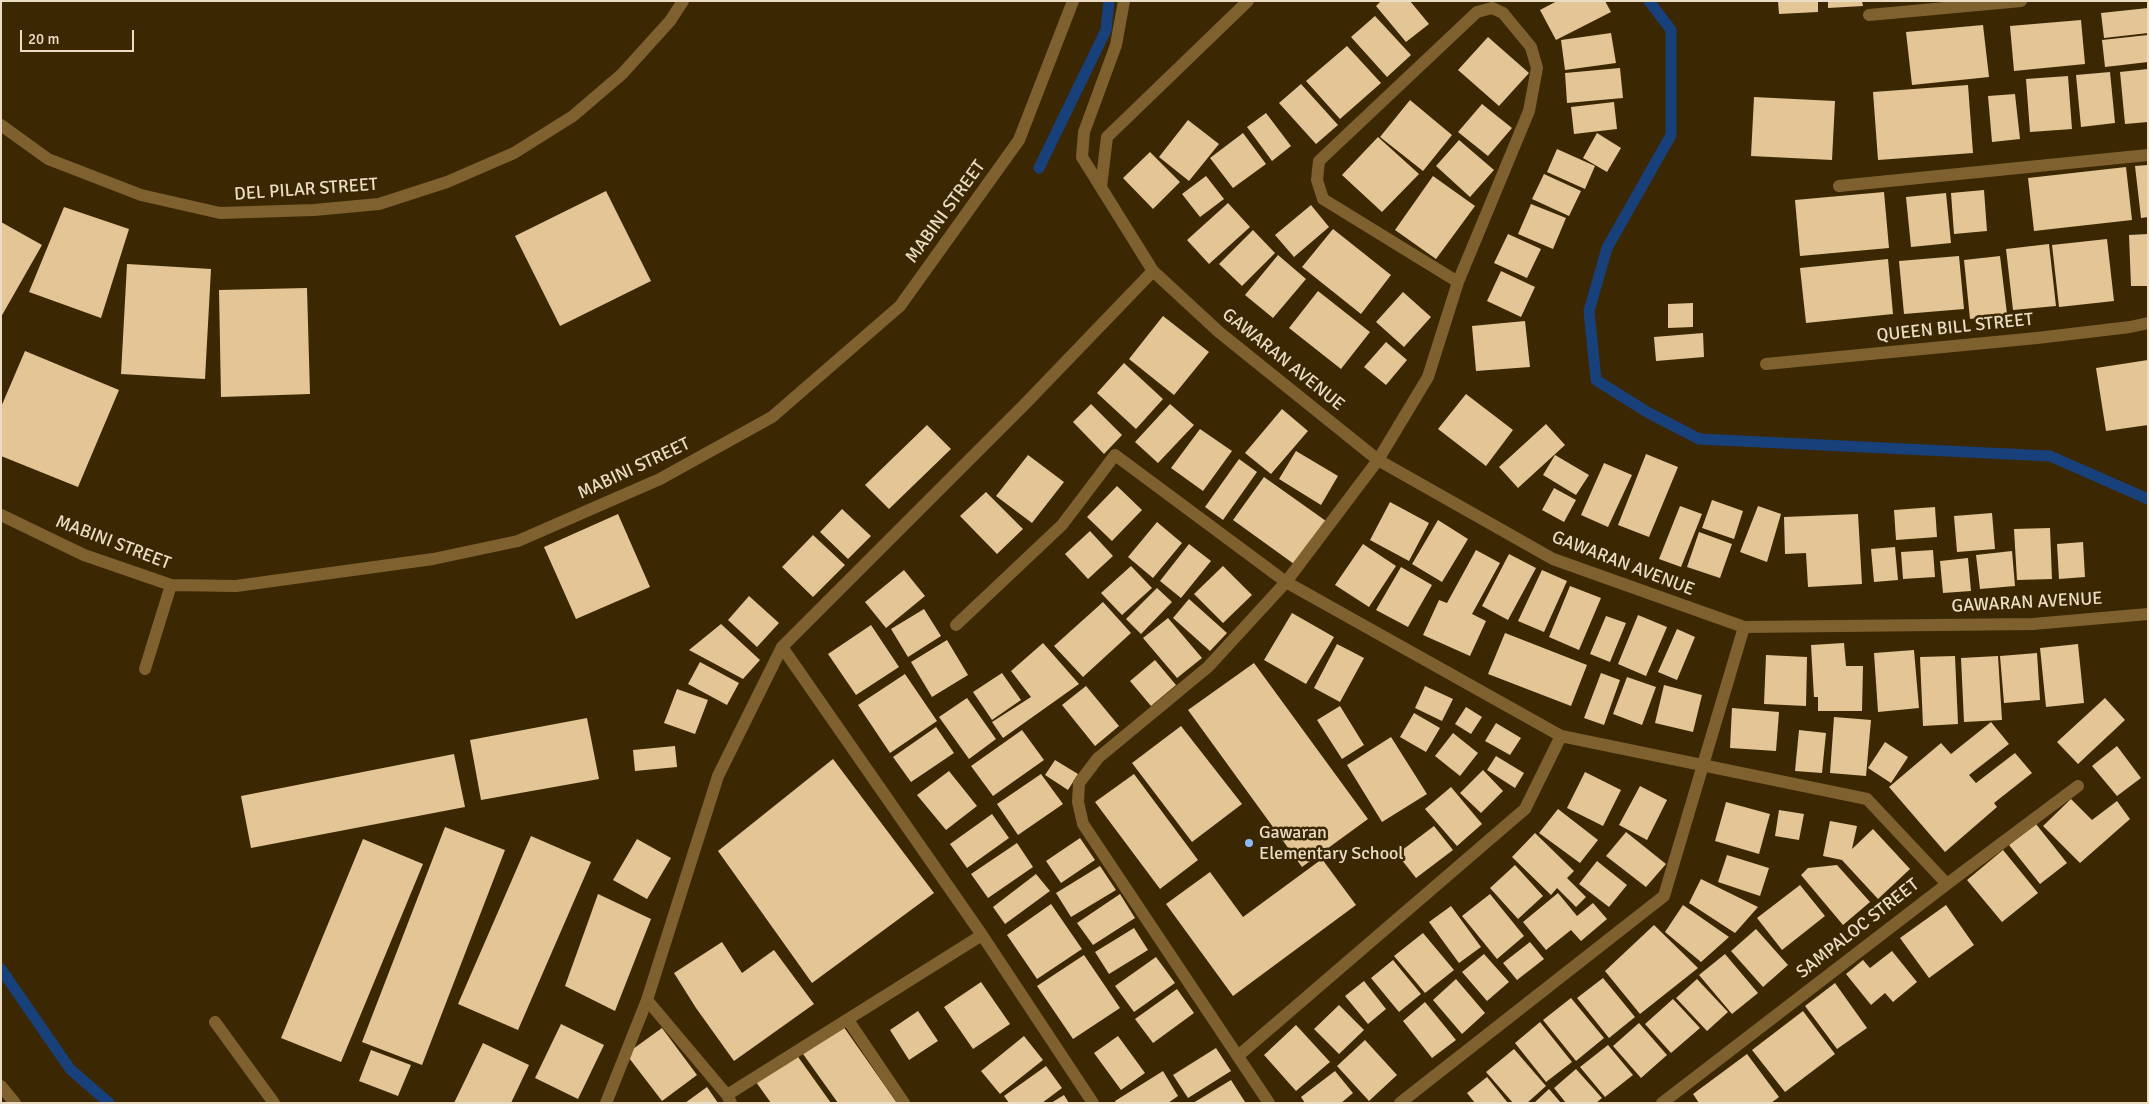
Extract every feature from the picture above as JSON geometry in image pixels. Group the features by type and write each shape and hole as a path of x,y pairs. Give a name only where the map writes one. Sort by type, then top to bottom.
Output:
{"street":[{"name":"DEL PILAR STREET","path":"1,125 48,159 141,195 220,213 314,210 379,204 447,182 514,153 573,116 622,74 670,21 683,1"},
{"name":"MABINI STREET","path":"1,515 84,555 172,585 236,586 433,559 518,541 660,479 772,417 900,306 1019,140 1073,1"},
{"name":"GAWARAN AVENUE","path":"1124,1 1116,45 1084,132 1082,157 1153,272 1219,332 1378,460 1553,560 1744,627 2033,624 2148,614"},
{"path":"1101,187 1107,137 1248,1"},
{"path":"1870,15 2021,1"},
{"path":"1269,1103 1083,824 1078,802 1079,783 1098,758 1208,667 1286,582 1378,460 1428,377 1458,282 1529,111 1537,68 1531,47 1503,13 1492,8 1477,12 1320,161 1317,180 1323,199 1458,282"},
{"path":"1839,186 2148,155"},
{"path":"606,1103 647,1000 718,776 782,647 1025,404 1153,272"},
{"name":"QUEEN BILL STREET","path":"1766,364 2046,337 2130,327 2148,323"},
{"path":"956,625 1062,525 1115,455 1286,582 1561,736 1867,799 1947,884"},
{"path":"144,670 172,585"},
{"path":"1400,1103 1664,896 1744,627"},
{"path":"782,647 982,935 1093,1103"},
{"path":"1238,1056 1525,809 1561,736"},
{"name":"SAMPALOC STREET","path":"1662,1103 2078,786"},
{"path":"647,1000 729,1099 848,1020 982,935"},
{"path":"848,1020 904,1103"},
{"path":"215,1022 274,1103"},
{"path":"1,1086 15,1103"}],"building":[{"path":"1381,1 1410,1 1429,24 1406,42 1376,6"},
{"path":"1557,1 1605,1 1611,12 1556,40 1540,10"},
{"path":"1778,1 1818,1 1818,12 1779,14"},
{"path":"1828,1 1862,1 1863,6 1828,8"},
{"path":"2148,8 2148,33 2104,38 2101,13"},
{"path":"1375,16 1411,55 1387,77 1351,37"},
{"path":"2081,20 2085,64 2014,71 2010,26"},
{"path":"1983,25 1989,77 1912,85 1906,32"},
{"path":"1611,33 1616,63 1565,70 1561,40"},
{"path":"2148,35 2148,62 2105,67 2102,40"},
{"path":"1488,37 1529,73 1499,106 1458,70"},
{"path":"1347,46 1381,83 1340,119 1306,81"},
{"path":"1620,68 1623,98 1567,103 1565,73"},
{"path":"2148,69 2148,122 2125,124 2120,72"},
{"path":"2110,72 2115,123 2081,127 2076,75"},
{"path":"2068,76 2072,129 2030,132 2026,79"},
{"path":"1301,84 1338,125 1316,144 1279,103"},
{"path":"1968,85 1973,153 1878,160 1873,92"},
{"path":"2015,94 2020,139 1992,142 1988,96"},
{"path":"1754,97 1835,101 1832,160 1751,156"},
{"path":"1410,100 1452,135 1423,171 1380,137"},
{"path":"1614,102 1617,129 1574,134 1571,107"},
{"path":"1482,104 1512,128 1488,156 1458,132"},
{"path":"1266,113 1291,146 1272,161 1247,127"},
{"path":"1188,120 1219,144 1189,181 1159,157"},
{"path":"1243,133 1266,164 1233,188 1210,158"},
{"path":"1597,133 1621,148 1607,172 1583,158"},
{"path":"1378,137 1419,174 1382,212 1342,175"},
{"path":"1459,140 1494,170 1470,197 1436,166"},
{"path":"1557,149 1595,166 1585,189 1547,172"},
{"path":"1150,152 1180,182 1153,209 1123,178"},
{"path":"2148,165 2148,217 2141,218 2135,166"},
{"path":"2126,167 2132,220 2034,231 2028,178"},
{"path":"1544,174 1581,191 1569,216 1532,199"},
{"path":"1206,176 1224,199 1200,217 1182,194"},
{"path":"1433,176 1475,206 1436,259 1395,230"},
{"path":"1984,190 1987,231 1954,234 1951,193"},
{"path":"606,191 651,281 560,326 515,236"},
{"path":"1884,192 1889,248 1800,256 1795,200"},
{"path":"1946,193 1951,243 1911,247 1906,197"},
{"path":"1228,203 1250,227 1209,264 1187,240"},
{"path":"1531,204 1566,218 1553,249 1518,234"},
{"path":"1311,205 1329,227 1294,257 1275,235"},
{"path":"64,207 129,229 101,318 29,292"},
{"path":"1,222 42,245 1,317"},
{"path":"1333,229 1391,275 1361,314 1302,267"},
{"path":"1253,230 1275,253 1242,286 1219,264"},
{"path":"1508,234 1541,249 1527,278 1494,263"},
{"path":"2148,234 2148,286 2131,286 2129,235"},
{"path":"2107,239 2114,301 2059,307 2052,245"},
{"path":"2049,244 2056,306 2013,310 2006,249"},
{"path":"1278,255 1306,279 1273,318 1245,295"},
{"path":"1959,256 1964,309 1904,314 1899,261"},
{"path":"2000,256 2007,314 1970,319 1964,260"},
{"path":"1888,259 1893,314 1806,323 1800,268"},
{"path":"127,264 211,269 205,379 121,374"},
{"path":"1501,271 1535,287 1521,317 1487,301"},
{"path":"307,288 310,394 221,397 219,290"},
{"path":"1318,291 1370,332 1341,369 1289,328"},
{"path":"1403,292 1431,317 1404,347 1376,322"},
{"path":"1693,303 1693,327 1668,328 1668,304"},
{"path":"1163,316 1209,352 1174,395 1129,359"},
{"path":"1525,321 1530,367 1476,371 1472,326"},
{"path":"1703,333 1704,357 1656,361 1654,337"},
{"path":"1386,342 1407,360 1386,385 1364,367"},
{"path":"25,351 119,390 78,487 1,456 1,407"},
{"path":"2148,360 2148,425 2106,431 2096,368"},
{"path":"1124,363 1163,399 1136,429 1097,393"},
{"path":"1466,394 1513,430 1486,466 1438,429"},
{"path":"1091,404 1122,435 1104,454 1073,422"},
{"path":"1170,404 1194,425 1158,463 1135,442"},
{"path":"1282,409 1308,431 1271,474 1245,453"},
{"path":"1546,424 1565,445 1518,488 1499,467"},
{"path":"927,425 951,449 889,509 865,485"},
{"path":"1200,429 1232,451 1203,491 1171,468"},
{"path":"1296,451 1338,476 1321,505 1279,479"},
{"path":"1646,454 1678,467 1649,537 1618,525"},
{"path":"1028,455 1064,482 1032,523 996,496"},
{"path":"1555,455 1589,475 1576,495 1543,475"},
{"path":"1239,459 1257,472 1223,520 1205,507"},
{"path":"1604,463 1632,475 1608,527 1581,515"},
{"path":"1264,477 1326,521 1294,564 1233,520"},
{"path":"1117,486 1142,510 1112,541 1087,517"},
{"path":"1554,488 1576,500 1564,522 1542,510"},
{"path":"986,492 1023,529 997,554 960,516"},
{"path":"1712,500 1743,511 1734,539 1702,528"},
{"path":"1390,502 1429,523 1409,561 1370,540"},
{"path":"1680,506 1702,514 1681,567 1659,559"},
{"path":"1758,506 1781,514 1767,562 1740,552"},
{"path":"1935,507 1937,537 1896,540 1894,510"},
{"path":"842,509 871,536 848,559 820,532"},
{"path":"1992,513 1995,549 1957,552 1954,516"},
{"path":"618,514 650,587 576,619 544,547"},
{"path":"1858,514 1862,584 1808,587 1806,553 1785,554 1784,517"},
{"path":"1438,520 1468,539 1442,582 1412,564"},
{"path":"1157,522 1182,543 1153,578 1128,557"},
{"path":"2050,528 2052,579 2017,580 2014,529"},
{"path":"1090,531 1113,556 1088,579 1065,554"},
{"path":"1699,532 1732,544 1720,578 1687,567"},
{"path":"813,535 845,565 813,597 782,567"},
{"path":"2083,542 2085,577 2059,579 2057,544"},
{"path":"1189,544 1211,561 1181,598 1160,581"},
{"path":"1363,544 1396,566 1369,607 1335,585"},
{"path":"1895,547 1898,580 1874,582 1871,549"},
{"path":"1476,550 1500,563 1472,614 1486,621 1470,656 1423,635 1439,600 1447,603"},
{"path":"1933,550 1935,577 1903,579 1901,552"},
{"path":"2012,551 2015,586 1980,589 1976,555"},
{"path":"1509,554 1536,568 1508,620 1482,606"},
{"path":"1968,558 1971,591 1943,593 1940,561"},
{"path":"1131,566 1152,588 1122,615 1101,593"},
{"path":"1223,566 1252,595 1223,623 1194,594"},
{"path":"1401,567 1432,585 1408,627 1376,610"},
{"path":"904,570 925,596 886,628 865,602"},
{"path":"1542,570 1567,581 1544,632 1518,621"},
{"path":"1570,586 1601,598 1579,650 1549,637"},
{"path":"1157,588 1172,602 1141,634 1126,619"},
{"path":"749,596 779,623 757,647 728,620"},
{"path":"1189,599 1227,633 1210,651 1173,618"},
{"path":"1103,602 1131,633 1083,677 1054,646"},
{"path":"924,609 941,636 908,657 891,629"},
{"path":"1292,613 1334,637 1306,684 1264,660"},
{"path":"1638,615 1667,627 1646,676 1618,664"},
{"path":"1606,616 1626,623 1610,662 1590,654"},
{"path":"1168,618 1202,658 1177,678 1143,638"},
{"path":"721,624 760,660 743,679 689,650"},
{"path":"871,625 899,667 856,695 828,654"},
{"path":"1677,629 1695,637 1677,680 1658,672"},
{"path":"1505,633 1587,665 1571,706 1488,674"},
{"path":"947,640 968,675 932,697 911,662"},
{"path":"1043,643 1079,684 1003,738 992,722 1031,697 1011,671"},
{"path":"1844,643 1846,666 1863,666 1862,711 1818,711 1818,697 1814,697 1811,645"},
{"path":"1337,644 1364,658 1340,702 1314,688"},
{"path":"2078,644 2084,703 2046,707 2040,648"},
{"path":"1914,650 1919,708 1878,712 1874,653"},
{"path":"2037,653 2040,700 2004,703 2000,656"},
{"path":"1766,655 1807,657 1806,706 1764,704"},
{"path":"1955,656 1958,724 1923,726 1920,657"},
{"path":"1998,656 2002,720 1964,722 1961,658"},
{"path":"1155,660 1176,685 1151,706 1130,681"},
{"path":"700,662 739,683 727,705 688,684"},
{"path":"1254,663 1368,819 1302,867 1188,710"},
{"path":"1002,673 1021,700 992,720 973,692"},
{"path":"1601,673 1620,680 1604,725 1584,718"},
{"path":"905,674 937,721 890,753 858,705"},
{"path":"1627,677 1656,687 1642,725 1613,714"},
{"path":"1664,685 1702,695 1693,732 1655,723"},
{"path":"1086,686 1119,726 1095,746 1062,705"},
{"path":"1425,686 1453,699 1442,721 1415,708"},
{"path":"677,689 708,700 695,734 664,723"},
{"path":"967,698 996,739 969,759 939,717"},
{"path":"2105,698 2125,720 2078,764 2057,742"},
{"path":"1340,706 1364,745 1342,759 1317,720"},
{"path":"1466,707 1482,717 1471,734 1455,724"},
{"path":"1732,708 1779,712 1776,751 1730,748"},
{"path":"1414,713 1440,728 1426,752 1400,737"},
{"path":"1834,717 1871,720 1866,776 1830,773"},
{"path":"587,718 599,779 481,800 470,740"},
{"path":"1991,722 2009,744 1969,775 1976,783 2015,753 2032,773 1994,803 1997,807 1945,852 1889,787 1941,743 1951,754"},
{"path":"1496,723 1521,738 1510,755 1485,741"},
{"path":"1181,726 1242,804 1192,842 1132,763"},
{"path":"936,727 954,753 911,782 893,757"},
{"path":"1022,730 1044,760 993,796 971,766"},
{"path":"1799,730 1826,733 1822,773 1795,771"},
{"path":"1453,733 1478,753 1460,776 1435,756"},
{"path":"1391,737 1427,794 1382,822 1347,765"},
{"path":"1885,742 1908,757 1891,783 1868,768"},
{"path":"675,746 677,767 635,771 633,750"},
{"path":"2117,746 2141,778 2117,796 2092,766"},
{"path":"454,754 465,807 251,848 241,796"},
{"path":"1496,756 1524,773 1515,788 1487,770"},
{"path":"833,759 934,893 812,983 718,851"},
{"path":"1055,760 1078,774 1068,790 1045,775"},
{"path":"1483,770 1503,791 1481,813 1460,793"},
{"path":"949,771 977,806 946,830 917,795"},
{"path":"1585,772 1621,790 1603,826 1567,808"},
{"path":"1041,774 1063,804 1018,835 997,804"},
{"path":"1134,774 1198,860 1160,889 1095,802"},
{"path":"1640,786 1667,800 1647,840 1619,825"},
{"path":"1451,787 1482,824 1457,846 1425,809"},
{"path":"2071,799 2092,820 2117,801 2130,819 2080,863 2043,826"},
{"path":"1726,802 1770,814 1759,854 1715,841"},
{"path":"1558,809 1598,840 1580,863 1539,833"},
{"path":"1779,810 1804,814 1799,840 1775,836"},
{"path":"992,814 1009,838 967,868 950,844"},
{"path":"1830,821 1857,826 1852,849 1873,829 1910,869 1878,899 1842,860 1823,856"},
{"path":"2036,824 2067,863 2040,884 2009,845"},
{"path":"1434,826 1453,850 1416,878 1397,854"},
{"path":"445,827 505,850 422,1065 362,1042"},
{"path":"1626,832 1666,864 1646,887 1606,856"},
{"path":"1535,833 1574,871 1567,878 1586,897 1576,907 1557,888 1551,895 1512,857"},
{"path":"531,836 591,862 518,1030 458,1004"},
{"path":"1080,838 1095,860 1061,883 1046,861"},
{"path":"363,839 423,864 341,1062 281,1038"},
{"path":"637,839 671,858 647,899 613,880"},
{"path":"1017,843 1033,867 988,898 971,874"},
{"path":"2003,850 2038,893 2002,922 1967,880"},
{"path":"1727,855 1769,868 1760,896 1718,882"},
{"path":"1322,859 1356,905 1233,996 1166,904 1210,872 1243,917"},
{"path":"1597,861 1627,885 1609,907 1579,884"},
{"path":"1515,865 1543,896 1518,919 1490,888"},
{"path":"1837,865 1870,902 1843,925 1801,875 1808,868"},
{"path":"1100,866 1116,890 1071,917 1056,893"},
{"path":"1036,874 1050,891 1005,924 993,907"},
{"path":"1701,879 1758,907 1735,933 1689,903"},
{"path":"1800,885 1825,916 1782,950 1757,918"},
{"path":"1558,893 1577,916 1593,903 1607,919 1581,941 1571,930 1546,950 1523,922"},
{"path":"598,894 651,919 615,1011 565,986"},
{"path":"1120,894 1135,918 1093,945 1077,923"},
{"path":"1490,894 1524,936 1497,959 1462,916"},
{"path":"1051,904 1082,949 1037,979 1007,935"},
{"path":"1683,905 1729,937 1701,962 1665,932"},
{"path":"1946,905 1974,945 1929,978 1900,938"},
{"path":"1451,906 1481,947 1459,963 1429,922"},
{"path":"1654,925 1698,968 1640,1014 1605,971"},
{"path":"1134,928 1148,950 1109,974 1095,952"},
{"path":"1756,929 1788,965 1763,987 1731,951"},
{"path":"1423,933 1454,970 1425,993 1394,956"},
{"path":"722,942 742,973 774,950 814,1004 734,1061 696,1008 674,973"},
{"path":"1530,942 1544,959 1517,980 1503,963"},
{"path":"1892,951 1917,982 1893,1002 1885,993 1871,1005 1846,974 1863,960 1870,968"},
{"path":"1484,954 1509,982 1487,1001 1462,972"},
{"path":"1725,954 1758,993 1732,1014 1699,975"},
{"path":"1084,955 1120,1008 1073,1039 1037,986"},
{"path":"1156,957 1175,983 1134,1012 1115,986"},
{"path":"1393,960 1421,994 1399,1012 1371,978"},
{"path":"1603,978 1635,1017 1609,1038 1577,998"},
{"path":"1456,979 1485,1013 1462,1034 1433,1000"},
{"path":"1697,979 1728,1012 1707,1031 1676,998"},
{"path":"1364,981 1386,1009 1368,1024 1345,996"},
{"path":"981,982 1010,1024 973,1049 944,1007"},
{"path":"1835,983 1867,1028 1837,1049 1805,1006"},
{"path":"1177,989 1194,1013 1153,1043 1135,1019"},
{"path":"1571,998 1604,1038 1576,1061 1543,1020"},
{"path":"1673,999 1700,1028 1671,1053 1645,1024"},
{"path":"1425,1002 1456,1040 1432,1058 1403,1021"},
{"path":"1339,1005 1364,1030 1339,1054 1314,1029"},
{"path":"918,1011 938,1041 909,1060 890,1030"},
{"path":"1803,1011 1835,1054 1785,1092 1752,1050"},
{"path":"1540,1022 1572,1062 1546,1082 1515,1043"},
{"path":"1639,1023 1667,1055 1641,1078 1613,1046"},
{"path":"561,1024 604,1045 578,1099 535,1078"},
{"path":"1296,1025 1330,1062 1296,1091 1264,1055"},
{"path":"843,1026 897,1103 838,1103 803,1054"},
{"path":"662,1028 697,1075 662,1101 626,1054"},
{"path":"1024,1036 1043,1060 1000,1094 981,1071"},
{"path":"1118,1036 1145,1073 1121,1090 1094,1053"},
{"path":"1365,1040 1397,1075 1369,1101 1337,1066"},
{"path":"483,1043 529,1065 511,1103 454,1103"},
{"path":"1608,1045 1633,1075 1605,1097 1580,1067"},
{"path":"1216,1048 1231,1071 1188,1098 1173,1075"},
{"path":"1514,1049 1546,1086 1527,1103 1513,1103 1486,1072"},
{"path":"371,1050 411,1065 398,1096 359,1081"},
{"path":"796,1054 831,1103 771,1103 756,1082"},
{"path":"1747,1054 1779,1097 1771,1103 1699,1103 1693,1094"},
{"path":"1046,1066 1062,1088 1042,1103 1009,1103 1004,1096"},
{"path":"1576,1069 1602,1098 1596,1103 1566,1103 1554,1088"},
{"path":"1163,1071 1178,1096 1168,1103 1116,1103 1115,1101"},
{"path":"1335,1071 1353,1093 1341,1103 1305,1103 1301,1097"},
{"path":"1487,1077 1508,1103 1475,1103 1467,1093"},
{"path":"1231,1080 1245,1102 1193,1103"},
{"path":"707,1087 718,1103 685,1103"},
{"path":"1549,1089 1561,1103 1534,1103"},
{"path":"1064,1095 1069,1103 1051,1103"}],"waterway":[{"path":"1039,168 1106,30 1109,1"},
{"path":"1649,1 1671,30 1671,135 1607,248 1589,311 1596,380 1647,412 1699,439 2050,456 2148,499"},
{"path":"1,969 70,1069 109,1103"}],"place":[{"name":"Gawaran Elementary School","path":"1249,843"}]}
